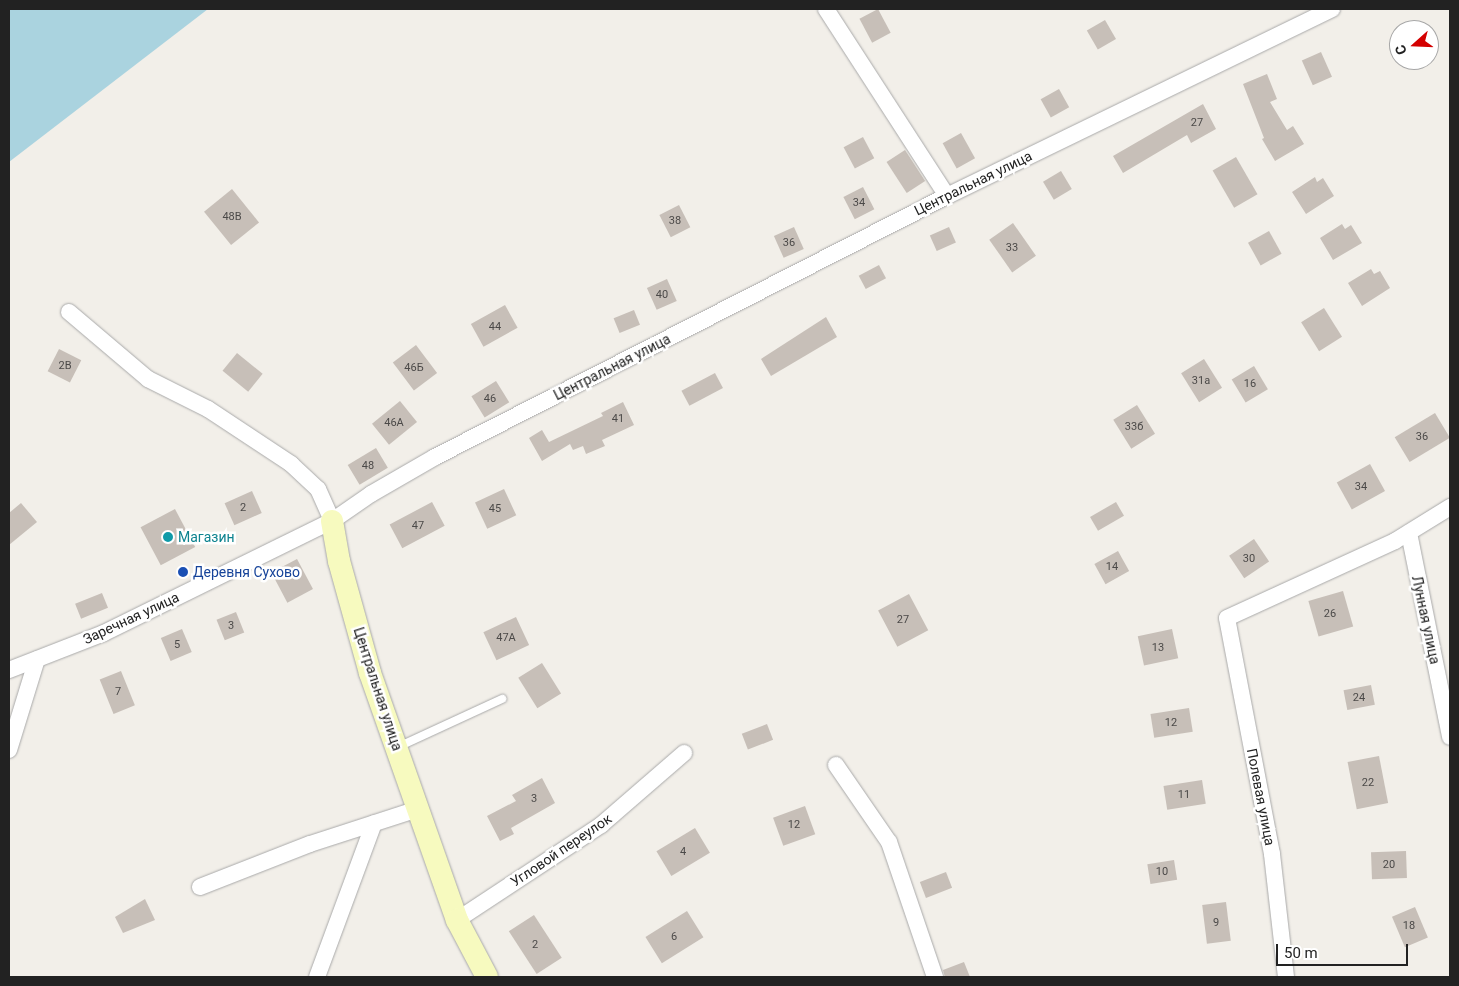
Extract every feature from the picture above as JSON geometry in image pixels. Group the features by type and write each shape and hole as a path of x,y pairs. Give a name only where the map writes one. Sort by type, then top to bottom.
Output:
{"street":[{"path":"826,9 947,196"},
{"name":"Центральная улица","path":"487,977 457,920 368,664 339,561 332,521 371,494 435,457 947,196 1332,9"},
{"path":"69,312 148,379 208,409 291,464 318,488 332,521"},
{"path":"1408,533 1450,507"},
{"name":"Заречная улица","path":"9,670 104,633 332,521"},
{"name":"Полевая улица","path":"1286,977 1272,854 1228,618 1408,533"},
{"name":"Лунная улица","path":"1408,533 1450,738"},
{"path":"9,750 37,659"},
{"name":"Угловой переулок","path":"457,920 602,825 684,753"},
{"path":"836,765 889,842 935,977"},
{"path":"200,887 310,844 418,809"},
{"path":"317,977 374,823"}],"lane":[{"path":"397,748 502,699"}],"water":[{"path":"9,9 208,9 9,162"}],"building":[{"path":"878,9 891,33 872,43 859,19"},
{"path":"1105,20 1116,39 1098,50 1087,30"},
{"path":"1321,52 1332,77 1313,85 1302,61"},
{"path":"1267,74 1277,99 1270,102 1287,130 1293,126 1304,144 1275,161 1262,139 1264,138 1243,84"},
{"path":"1059,89 1069,107 1051,118 1041,99"},
{"path":"1203,104 1216,129 1191,143 1187,135 1123,173 1113,156"},
{"path":"961,133 975,158 957,169 943,143"},
{"path":"863,137 874,158 855,169 844,147"},
{"path":"905,150 925,181 907,193 887,162"},
{"path":"1236,157 1258,194 1234,208 1213,170"},
{"path":"1061,171 1072,189 1054,200 1043,182"},
{"path":"1315,177 1317,182 1323,178 1334,196 1306,214 1292,192"},
{"path":"863,187 874,209 855,219 843,197"},
{"path":"232,189 259,222 231,245 204,212"},
{"path":"679,205 690,227 671,237 659,215"},
{"path":"1013,223 1036,256 1012,272 989,240"},
{"path":"1342,224 1345,229 1351,225 1362,243 1333,260 1320,238"},
{"path":"794,227 804,249 784,258 774,236"},
{"path":"949,227 956,243 937,251 930,236"},
{"path":"1269,231 1282,254 1261,265 1248,243"},
{"path":"879,265 886,278 866,289 859,276"},
{"path":"1371,269 1374,274 1380,271 1390,288 1362,306 1348,283"},
{"path":"667,279 677,301 657,310 647,288"},
{"path":"505,305 518,328 483,347 471,324"},
{"path":"1324,308 1342,337 1319,351 1301,322"},
{"path":"634,310 640,325 620,333 614,318"},
{"path":"826,317 837,337 771,376 761,359"},
{"path":"416,345 437,373 414,390 393,362"},
{"path":"59,349 81,360 70,383 48,371"},
{"path":"237,353 263,374 248,392 223,371"},
{"path":"1204,359 1222,388 1199,402 1181,373"},
{"path":"1254,366 1268,389 1246,403 1232,379"},
{"path":"715,373 723,388 689,406 681,391"},
{"path":"496,381 509,402 485,418 471,396"},
{"path":"400,401 417,422 389,445 372,424"},
{"path":"623,402 634,425 602,440 605,446 586,454 583,446 573,450 570,444 542,461 529,438 542,430 549,442 603,416 601,413"},
{"path":"1137,405 1155,434 1131,449 1113,420"},
{"path":"1435,413 1450,438 1410,462 1395,437"},
{"path":"376,448 388,468 360,485 348,465"},
{"path":"1370,464 1385,491 1352,510 1337,482"},
{"path":"504,489 516,515 487,529 475,503"},
{"path":"252,491 262,513 234,525 225,503"},
{"path":"432,502 445,526 402,548 390,525"},
{"path":"1116,502 1124,516 1098,531 1090,517"},
{"path":"21,503 37,522 9,545 9,513"},
{"name":"Магазин","path":"175,509 195,547 161,565 141,527"},
{"path":"1254,539 1269,561 1244,578 1229,556"},
{"path":"1118,551 1129,571 1106,584 1094,564"},
{"path":"297,559 313,589 287,603 271,573"},
{"path":"1343,591 1353,627 1319,636 1308,601"},
{"path":"102,593 108,608 81,619 75,604"},
{"path":"909,594 928,630 897,647 878,610"},
{"path":"236,612 244,632 225,640 217,620"},
{"path":"516,617 529,645 496,660 483,632"},
{"path":"182,629 192,652 171,661 161,638"},
{"path":"1172,629 1178,658 1144,666 1138,636"},
{"path":"542,663 561,694 537,708 518,678"},
{"path":"121,671 135,705 114,714 100,680"},
{"path":"1371,685 1375,705 1347,710 1344,690"},
{"path":"1189,708 1193,732 1154,738 1150,714"},
{"path":"767,724 773,740 748,750 742,734"},
{"path":"1379,756 1388,803 1357,809 1348,762"},
{"path":"542,778 555,803 511,828 514,834 500,841 487,816 516,801 512,795"},
{"path":"1202,780 1206,804 1167,810 1163,786"},
{"path":"805,806 815,834 783,846 773,818"},
{"path":"695,828 710,853 671,876 656,851"},
{"path":"1406,851 1407,878 1372,879 1371,852"},
{"path":"1174,860 1177,880 1150,884 1147,864"},
{"path":"946,872 952,888 926,898 920,882"},
{"path":"145,899 155,920 123,933 115,917"},
{"path":"1226,902 1231,941 1207,944 1202,905"},
{"path":"1415,907 1428,937 1405,947 1392,917"},
{"path":"687,911 703,937 662,963 645,937"},
{"path":"534,915 562,958 537,974 509,931"},
{"path":"964,962 970,977 945,977 943,970"}],"place":[{"name":"Магазин","path":"168,537"},
{"name":"Деревня Сухово","path":"183,572"}]}
